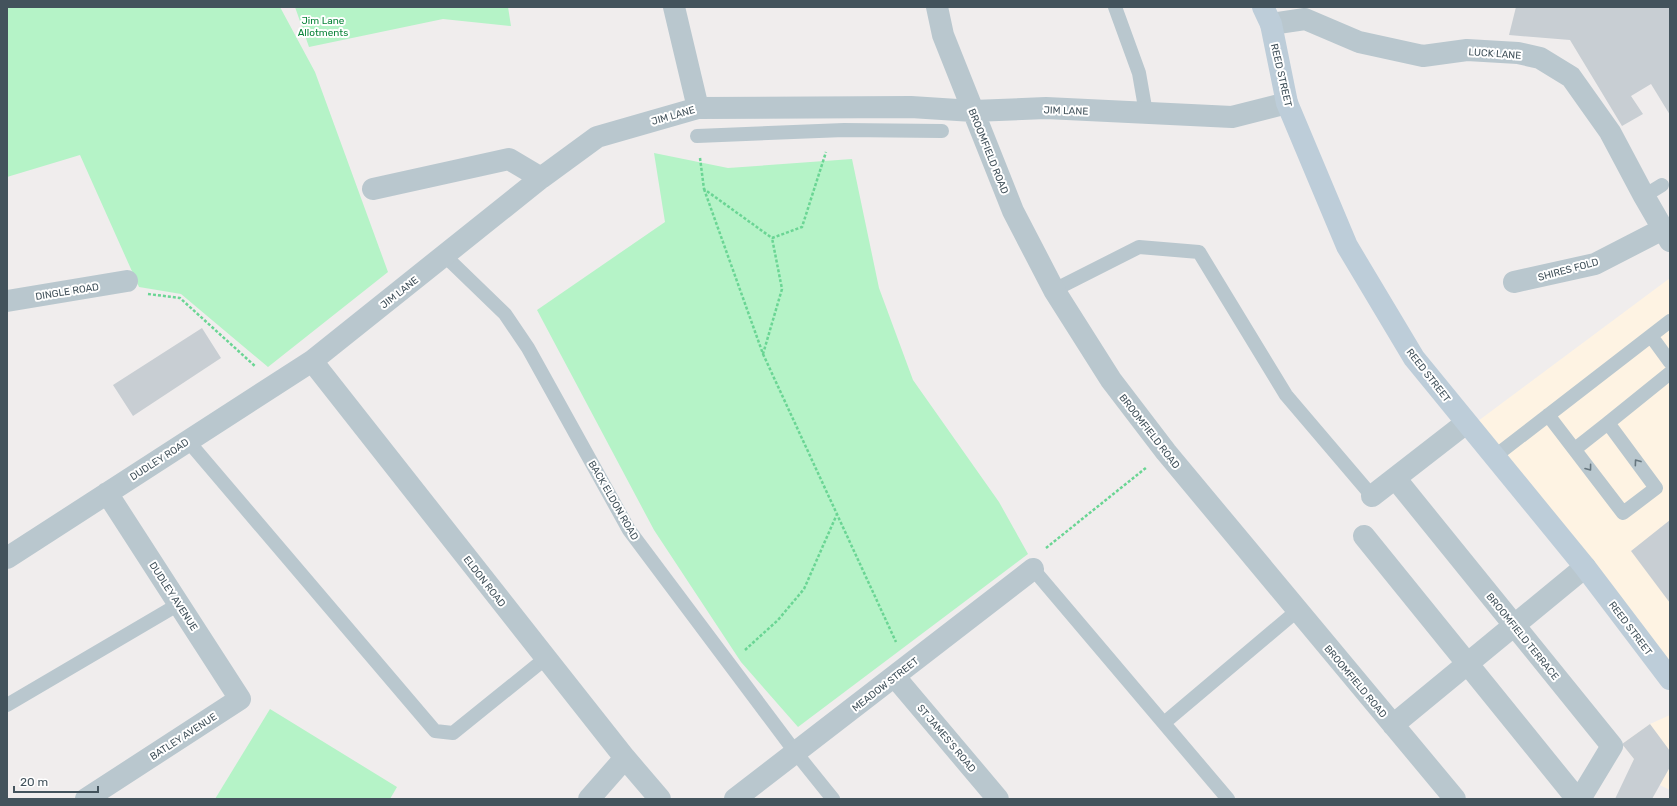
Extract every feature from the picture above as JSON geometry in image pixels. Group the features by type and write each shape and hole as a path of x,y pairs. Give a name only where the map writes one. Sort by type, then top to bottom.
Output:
{"street":[{"path":"674,7 698,108"},
{"name":"BROOMFIELD ROAD","path":"936,7 943,35 1013,211 1054,290 1111,380 1166,452 1455,799"},
{"name":"REED STREET","path":"1267,16 1287,103 1347,246 1414,358 1585,567 1670,679"},
{"name":"LUCK LANE","path":"1267,16 1305,19 1359,42 1423,56 1467,50 1518,53 1540,58 1571,77 1610,132 1666,235"},
{"name":"JIM LANE","path":"312,361 542,178 597,137 698,108 911,107 973,111 1046,108 1232,117 1287,103"},
{"path":"373,189 509,159 542,178"},
{"name":"SHIRES FOLD","path":"1514,282 1594,264 1666,235"},
{"name":"DINGLE ROAD","path":"7,301 127,281"},
{"name":"DUDLEY ROAD","path":"7,558 312,361"},
{"name":"ELDON ROAD","path":"312,361 625,758 660,799"},
{"path":"1372,496 1466,423"},
{"name":"BROOMFIELD TERRACE","path":"1395,478 1612,746 1580,799"},
{"name":"DUDLEY AVENUE","path":"107,493 240,699"},
{"path":"1364,536 1577,799"},
{"path":"1393,725 1585,567"},
{"name":"MEADOW STREET","path":"736,799 902,672 1033,569"},
{"name":"ST JAMES'S ROAD","path":"902,672 998,799"},
{"name":"BATLEY AVENUE","path":"86,799 240,699"},
{"path":"590,799 625,758"}],"lane":[{"path":"1115,7 1139,73 1146,113"},
{"path":"839,131 843,108"},
{"path":"697,136 839,131 942,131"},
{"path":"1644,196 1662,185"},
{"path":"1054,290 1139,247 1198,252 1286,395 1372,496"},
{"name":"BACK ELDON ROAD","path":"445,256 505,314 528,348 629,530 796,753 833,799"},
{"path":"1494,457 1670,321"},
{"path":"1651,336 1670,362"},
{"path":"1575,449 1670,373"},
{"path":"1548,415 1623,513 1656,488 1608,423"},
{"path":"188,441 435,730 453,733 546,658"},
{"path":"1033,569 1228,799"},
{"path":"7,705 179,604"},
{"path":"1164,723 1298,610"}],"path":[{"path":"772,238 802,227 839,131"},
{"path":"697,136 704,189 763,354 837,514 902,672"},
{"path":"704,189 772,238 782,288 763,354"},
{"path":"127,281 137,292 180,298 276,385"},
{"path":"1033,569 1040,553 1166,452"},
{"path":"729,664 778,620 804,589 837,514"}],"shaded area":[{"path":"1670,278 1670,679 1470,427"},
{"path":"1670,715 1670,790 1629,770 1634,759 1622,744 1650,724"}],"green space":[{"path":"7,7 280,7 315,72 388,272 268,367 181,294 139,287 80,155 7,177"},
{"name":"Jim Lane Allotments","path":"295,7 508,7 511,26 443,19 309,47"},
{"path":"654,153 728,168 852,159 879,288 913,380 999,502 1028,554 798,727 741,662 654,530 537,310 665,222"},
{"path":"270,709 397,787 390,799 215,799"}],"building":[{"path":"1516,7 1670,7 1670,115 1651,84 1631,96 1643,114 1622,126 1570,40 1509,35"},
{"path":"202,328 221,358 133,416 113,385"},
{"path":"1670,520 1670,603 1631,551"},
{"path":"1650,724 1670,751 1670,767 1652,799 1615,799 1634,759 1622,744"}]}
